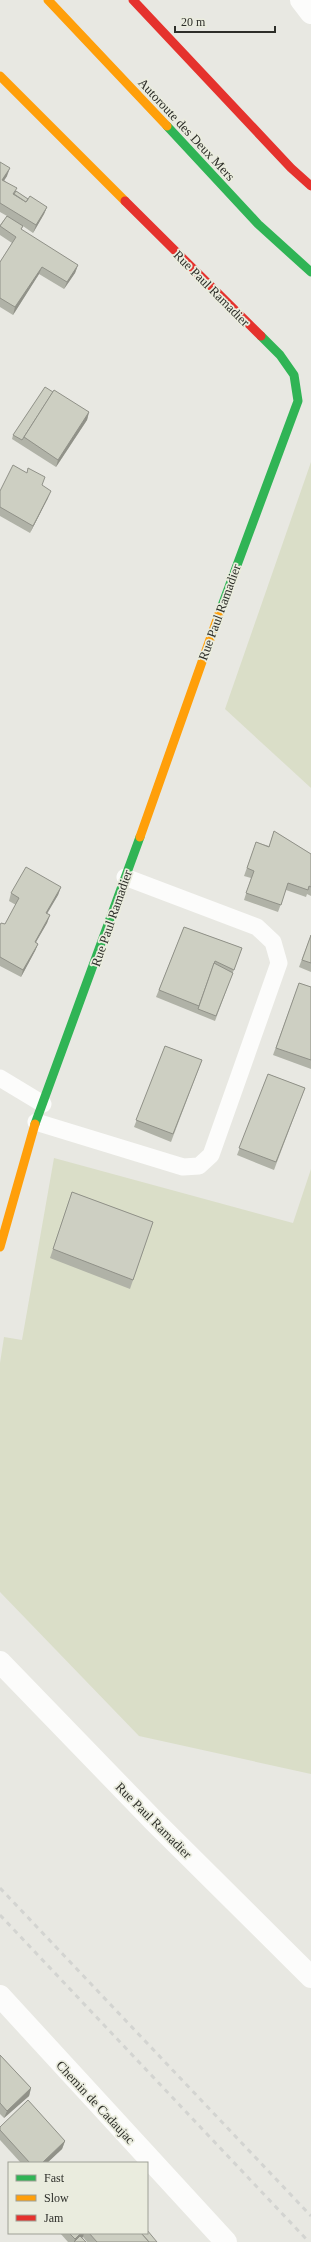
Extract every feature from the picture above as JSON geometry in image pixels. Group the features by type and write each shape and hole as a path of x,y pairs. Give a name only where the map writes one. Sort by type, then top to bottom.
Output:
{"main road":[{"name":"Autoroute des Deux Mers","path":"48,0 258,224 311,272"},
{"path":"133,0 291,168 311,186"},
{"name":"Rue Paul Ramadier","path":"0,76 280,355 294,375 298,400 246,538 42,1104 0,1247"}],"street":[{"path":"300,0 311,13"},
{"name":"Rue Paul Ramadier","path":"0,1662 154,1821 311,1976"},
{"name":"Chemin de Cadaujac","path":"0,1996 226,2242"}],"lane":[{"path":"36,1122 183,1167 199,1166 211,1155 279,963 273,942 257,927 125,877"},
{"path":"0,1078 42,1104"}],"green space":[{"path":"311,462 311,788 225,709"},
{"path":"54,1158 293,1223 311,1169 311,1774 139,1736 0,1592 0,1363 4,1337 22,1340"}],"building":[{"path":"0,162 10,168 2,180 17,188 13,194 26,202 30,196 47,207 36,225 0,203"},
{"path":"16,191 28,199 26,202 14,194"},
{"path":"7,216 23,226 21,229 78,265 67,282 42,267 15,307 0,298 0,262 16,237 0,226"},
{"path":"45,387 53,392 22,440 13,435"},
{"path":"54,390 89,412 58,460 24,437"},
{"path":"13,465 27,473 28,468 45,477 42,485 51,491 33,526 0,507 0,491"},
{"path":"274,831 311,854 311,887 309,886 308,890 288,883 281,905 246,893 254,871 247,868 256,842 269,847"},
{"path":"26,867 61,887 46,913 50,915 35,942 38,944 23,970 0,957 0,925 1,923 5,924 19,898 11,893"},
{"path":"184,927 242,948 234,970 215,961 199,1006 159,990"},
{"path":"311,935 311,963 302,960"},
{"path":"214,963 233,973 216,1016 198,1009"},
{"path":"299,983 311,987 311,1060 276,1048"},
{"path":"165,1046 202,1060 173,1134 136,1120"},
{"path":"268,1074 305,1088 276,1162 239,1148"},
{"path":"72,1192 153,1222 133,1280 53,1249"},
{"path":"0,2055 31,2088 7,2111 0,2103"},
{"path":"28,2100 65,2141 43,2162 29,2162 0,2130 0,2127"},
{"path":"148,2231 157,2242 149,2242 142,2234 148,2234"},
{"path":"70,2234 80,2234 75,2239"},
{"path":"90,2234 142,2234 149,2242 97,2242"},
{"path":"80,2236 86,2242 74,2242"}],"railway":[{"path":"0,1888 311,2216"},
{"path":"0,1915 309,2242"}],"traffic: fast":[{"path":"167,126 258,224 311,272"},
{"path":"220,611 298,401 294,375 280,355 261,336"},
{"path":"35,1124 140,837"}],"traffic: slow":[{"path":"48,0 167,126"},
{"path":"0,76 125,201"},
{"path":"140,837 220,611"},
{"path":"0,1247 35,1124"}],"traffic: jam":[{"path":"133,0 291,168 311,186"},
{"path":"125,201 261,336"}]}
